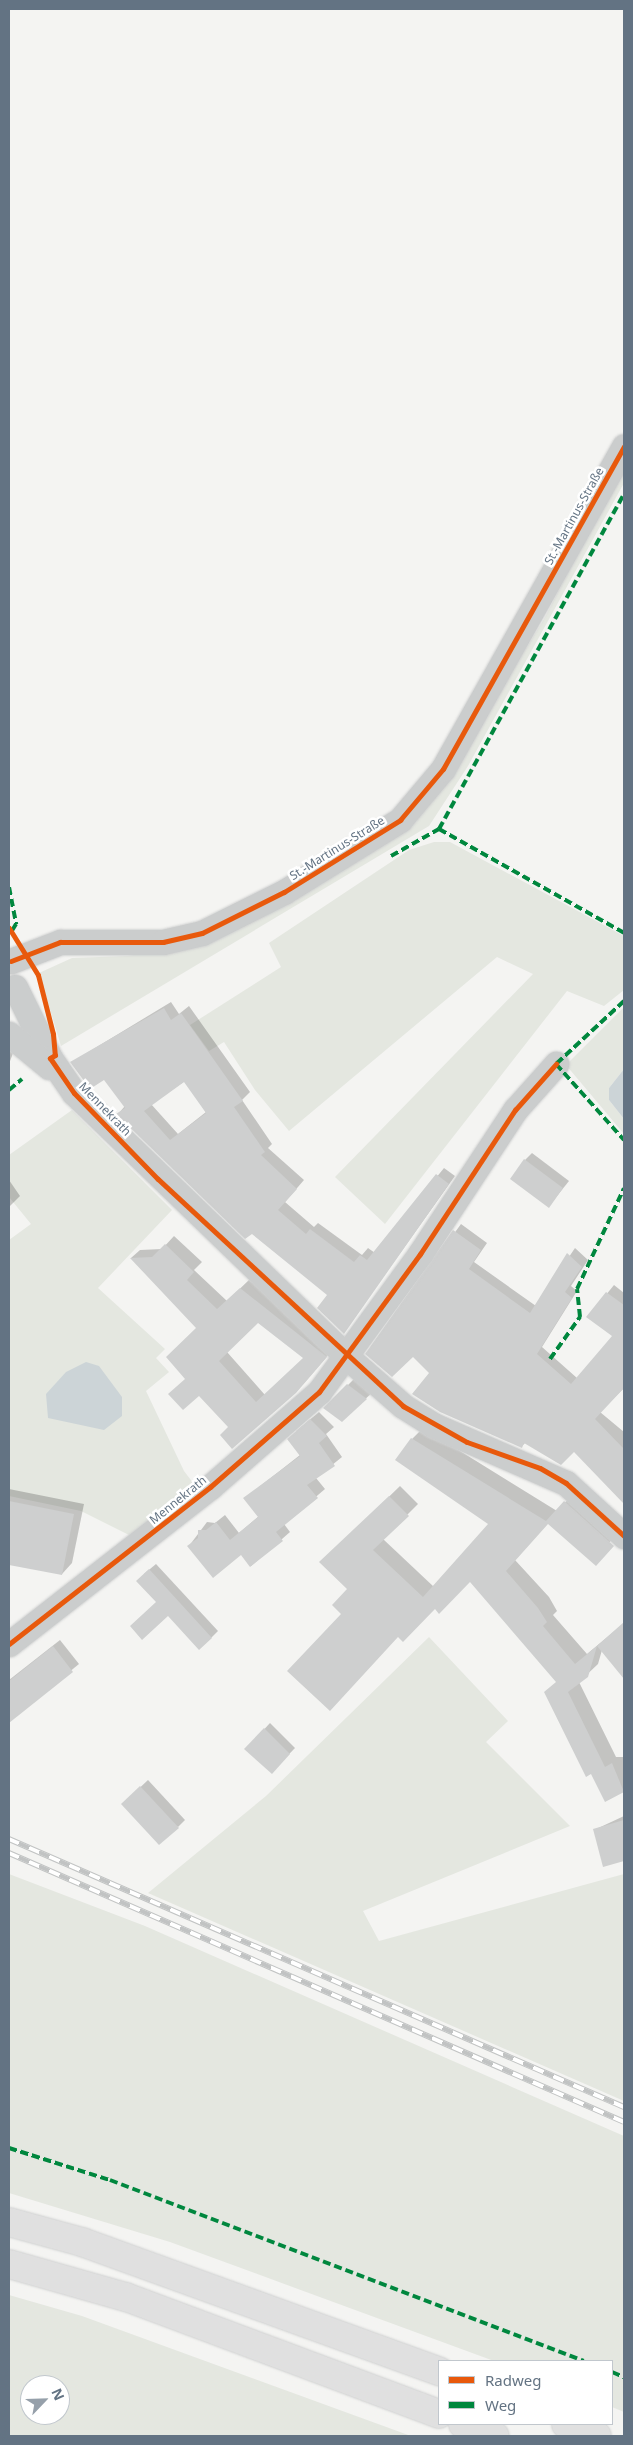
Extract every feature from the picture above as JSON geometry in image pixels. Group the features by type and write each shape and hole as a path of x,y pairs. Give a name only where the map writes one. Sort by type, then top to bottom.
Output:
{"highway":[{"path":"9,2222 82,2242 438,2371"},
{"path":"9,2264 126,2297 438,2414"},
{"path":"466,2425 495,2436"},
{"path":"569,2425 597,2436"}],"street":[{"name":"St.-Martinus-Straße","path":"10,959 60,942 163,942 202,933 307,879 400,820 442,769 624,446"},
{"name":"Mennekrath","path":"10,959 12,993 64,1080"},
{"name":"Mennekrath","path":"9,1034 64,1080 158,1179 347,1357 403,1406 434,1425 566,1482 624,1536"},
{"name":"Mennekrath","path":"9,1644 265,1442 319,1392 347,1357 515,1110 556,1064"}],"shaded area":[{"path":"624,464 624,483 468,766 429,826 61,1046 39,973 72,958 127,956 192,946 224,936 260,917 316,886 472,736 544,619"},
{"path":"434,842 450,842 624,936 624,990 604,1006 567,991 385,1224 335,1177 533,974 497,957 289,1131 255,1090 224,1042 209,1051 190,1025 281,967 269,943 409,850"},
{"path":"624,1007 624,1069 609,1088 609,1100 624,1119 624,1134 566,1065"},
{"path":"624,1069 624,1119 609,1100 609,1088"},
{"path":"72,1110 172,1210 98,1288 165,1349 156,1358 169,1372 146,1391 184,1471 197,1488 133,1537 81,1511 9,1496 9,1240 31,1224 9,1197 9,1155"},
{"path":"86,1362 99,1366 122,1397 122,1416 104,1430 48,1418 46,1394 66,1372"},
{"path":"429,1637 508,1721 486,1742 570,1826 363,1911 379,1941 624,1874 624,2101 148,1893 266,1796"},
{"path":"9,1874 145,1926 624,2136 624,2412 613,2407 613,2360 491,2360 170,2242 9,2193"},
{"path":"9,2295 82,2316 411,2436 9,2436"}],"building":[{"path":"164,1008 171,1020 181,1013 243,1101 234,1107 265,1152 261,1155 297,1189 278,1210 306,1234 310,1229 354,1262 360,1255 367,1260 436,1174 449,1184 344,1334 317,1308 327,1295 252,1234 245,1239 116,1114 125,1108 104,1080 90,1089 70,1062","holes":["184,1082 206,1113 170,1140 144,1111"]},
{"path":"524,1159 563,1188 549,1208 510,1179"},
{"path":"453,1230 481,1250 469,1269 530,1313 567,1253 582,1267 565,1292 572,1298 537,1354 571,1384 612,1336 586,1317 606,1292 624,1305 624,1388 595,1419 624,1449 624,1504 574,1452 561,1465 524,1443 522,1448 440,1412 412,1394 429,1373 413,1357 392,1377 365,1354"},
{"path":"165,1244 194,1272 187,1280 217,1309 240,1288 327,1357 296,1393 232,1449 220,1435 228,1427 199,1396 183,1410 168,1394 185,1379 166,1357 196,1328 130,1258 152,1257","holes":["258,1323 303,1358 256,1402 219,1361"]},
{"path":"347,1384 367,1399 342,1422 323,1408"},
{"path":"310,1419 327,1436 319,1443 335,1466 307,1485 318,1498 276,1532 283,1541 250,1567 241,1555 213,1578 187,1546 198,1538 198,1530 206,1530 216,1522 230,1540 258,1517 243,1498 300,1456 287,1439"},
{"path":"411,1438 546,1521 564,1501 614,1546 596,1566 548,1524 506,1571 538,1608 547,1622 543,1626 575,1664 597,1646 588,1677 568,1692 605,1767 612,1763 624,1792 605,1802 591,1774 586,1777 544,1692 556,1682 470,1582 439,1614 435,1609 403,1642 398,1637 330,1711 287,1671 341,1614 332,1605 347,1589 319,1562 389,1496 409,1516 373,1550 423,1597 488,1524 395,1460"},
{"path":"9,1501 74,1514 62,1575 9,1565"},
{"path":"149,1569 212,1638 199,1650 168,1616 142,1640 130,1626 156,1602 136,1581"},
{"path":"624,1622 624,1679 597,1646"},
{"path":"53,1646 73,1672 9,1723 9,1681"},
{"path":"264,1728 290,1754 272,1774 244,1749"},
{"path":"140,1786 179,1828 159,1845 121,1804"},
{"path":"624,1820 624,1861 603,1867 593,1829"}],"railway":[{"path":"9,1839 624,2107"},
{"path":"9,1853 624,2122"}],"marked path":[{"path":"391,856 439,829 624,494"},
{"path":"439,829 624,933"},
{"path":"9,887 16,924 10,934"},
{"path":"624,1001 556,1064 624,1140"},
{"path":"9,1090 22,1079"},
{"path":"550,1359 580,1317 577,1289 624,1188"},
{"path":"9,2148 110,2180 581,2360"},
{"path":"613,2372 624,2377"}],"cycle path":[{"path":"11,961 60,942 163,942 202,933 284,892 400,820 443,769 624,446"},
{"path":"9,928 38,975 53,1034 55,1055 50,1058 74,1093 158,1179 403,1406 467,1442 540,1468 566,1483 624,1536"},
{"path":"9,1644 210,1487 319,1392 420,1254 515,1110 556,1064"}]}
